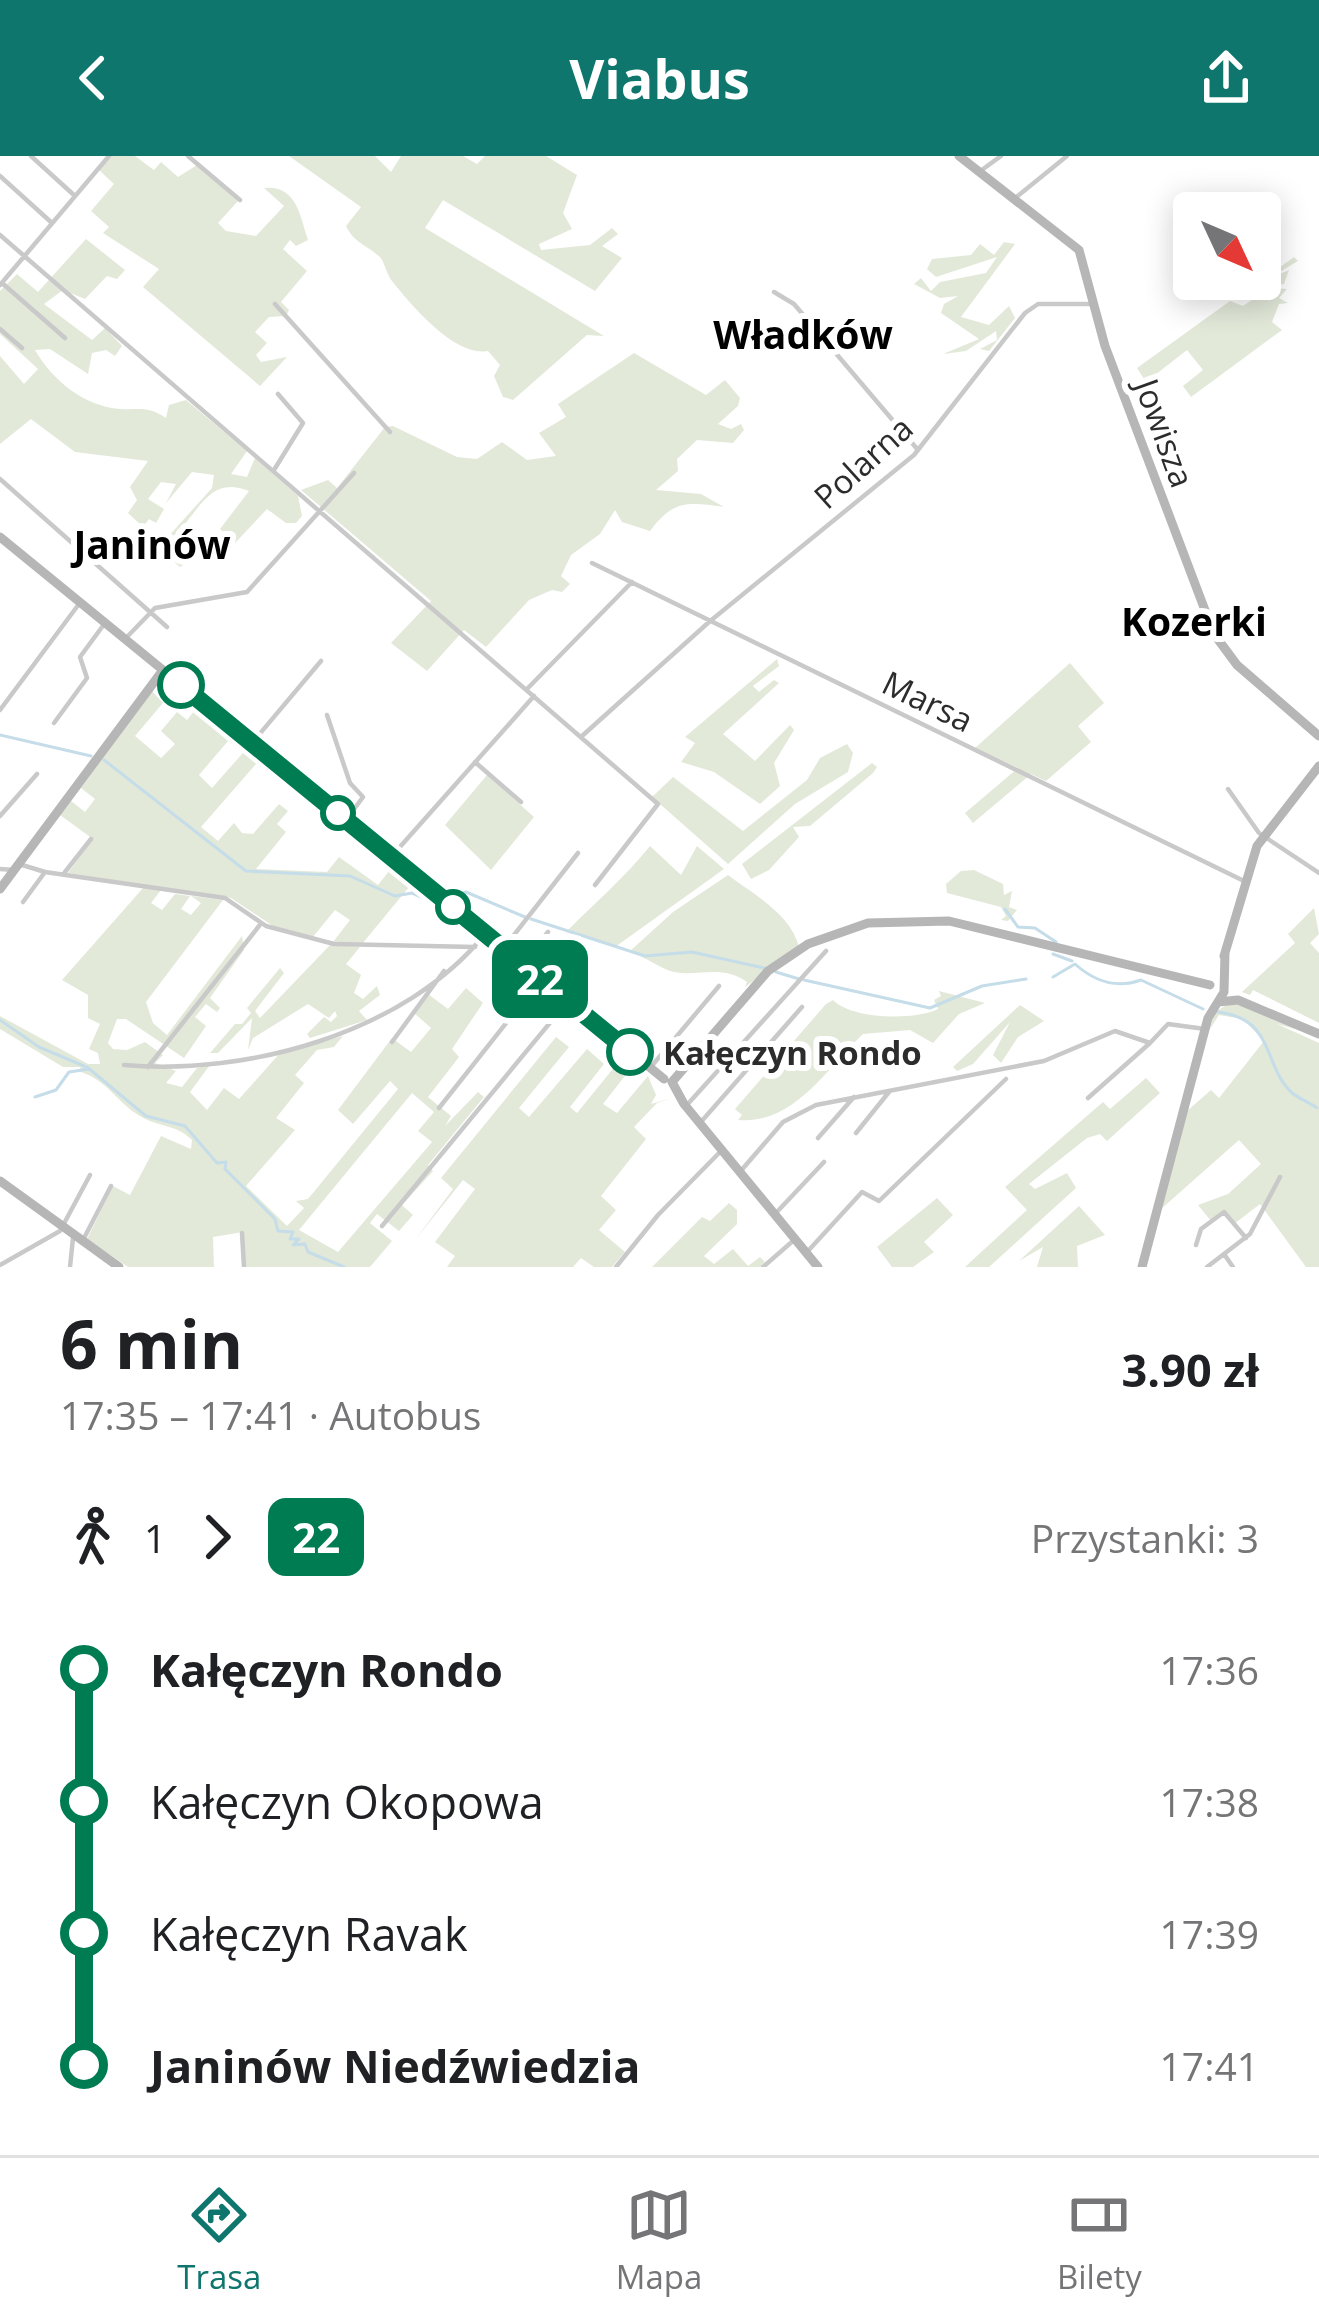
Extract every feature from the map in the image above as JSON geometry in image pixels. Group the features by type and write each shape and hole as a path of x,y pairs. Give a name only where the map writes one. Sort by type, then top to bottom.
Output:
{"main road":[{"name":"Jowisza","path":"959,156 1074,244 1186,572 1214,634 1237,665 1319,736"},
{"path":"0,537 667,1084"},
{"path":"0,889 163,670"},
{"path":"1208,1018 1219,1001 1221,970 1244,881 1263,836 1319,766"},
{"path":"667,1084 747,989 782,959 831,934 881,921 949,921 1193,984 1319,1034"},
{"path":"1193,984 1210,980 1221,970"},
{"path":"1142,1267 1208,1018 1221,993 1221,970"},
{"path":"1193,984 1206,998 1208,1018"},
{"path":"635,1057 667,1084 818,1267"},
{"path":"650,1069 664,1076 681,1066"},
{"path":"0,1180 119,1267"}],"street":[{"path":"31,156 75,196"},
{"path":"65,338 1,284 109,156"},
{"path":"188,156 240,200"},
{"path":"979,172 1001,156"},
{"path":"1014,199 1067,156"},
{"path":"0,176 52,223"},
{"path":"0,235 658,804 595,885"},
{"path":"774,292 794,304 918,450"},
{"path":"275,304 390,432"},
{"name":"Polarna","path":"583,736 710,622 918,450 1024,313 1038,304 1093,304"},
{"path":"0,329 22,348"},
{"path":"274,470 303,423 278,394"},
{"path":"125,639 149,612 185,599 247,592 354,473"},
{"path":"0,479 167,627"},
{"name":"Marsa","path":"592,563 1244,881"},
{"path":"527,689 632,581"},
{"path":"0,710 81,602"},
{"path":"54,723 86,678 80,657 105,623"},
{"path":"253,743 321,661"},
{"path":"392,857 534,696"},
{"path":"327,715 350,783 363,796 346,820"},
{"path":"476,763 521,802"},
{"path":"0,816 38,774"},
{"path":"1228,789 1263,836 1319,873"},
{"path":"64,874 91,839"},
{"path":"503,949 578,853"},
{"path":"0,869 17,867 225,898 261,924 334,944 475,947"},
{"path":"23,902 45,872"},
{"path":"148,1067 261,924"},
{"path":"522,964 548,932"},
{"path":"124,1065 235,1061 329,1038 377,1019 475,947 485,934"},
{"path":"685,1105 826,951"},
{"path":"392,1042 444,971"},
{"path":"440,1108 541,980"},
{"path":"650,1069 719,986"},
{"path":"382,1226 568,1001"},
{"path":"700,1123 802,1006"},
{"path":"1088,1098 1168,1024 1208,1018"},
{"path":"739,1172 796,1111 1044,1061 1115,1031 1150,1042"},
{"path":"806,1253 862,1192 879,1201 1006,1079"},
{"path":"856,1133 888,1091"},
{"path":"818,1138 854,1096"},
{"path":"616,1267 658,1215 722,1150"},
{"path":"773,1216 824,1162"},
{"path":"0,1264 62,1228 90,1175"},
{"path":"1207,1267 1246,1238 1280,1177"},
{"path":"70,1267 68,1246 78,1239 111,1186"},
{"path":"1196,1245 1202,1229 1224,1212 1246,1238"},
{"path":"242,1233 244,1267"},
{"path":"763,1267 794,1240"},
{"path":"1224,1254 1233,1267"}],"green space":[{"path":"111,156 135,156 154,170 161,162 178,177 197,165 238,201 218,223 226,231 256,236 284,206 264,188 284,191 295,204 308,240 296,246 290,240 283,249 307,271 281,302 289,310 286,316 269,317 255,332 267,343 256,355 261,362 287,357 260,386 143,287 159,269 103,233 109,227 91,211 114,184 99,170"},
{"path":"289,156 375,156 391,172 401,156 463,156 477,164 485,156 546,156 577,175 563,213 572,229 539,244 541,250 590,245 612,228 618,234 602,246 622,258 595,291 443,200 425,228 604,336 587,335 513,400 503,397 494,376 500,365 488,351 462,346 435,328 392,281 380,257 349,232 346,226 361,207"},
{"path":"86,239 125,270 117,279 107,276 85,299 63,290 44,304 92,340 105,328 122,346 115,356 106,350 92,353 88,374 50,349 35,350 42,361 71,390 107,407 149,410 166,418 169,405 186,400 247,451 231,474 247,477 255,458 298,496 302,516 296,523 286,523 267,509 235,543 220,529 249,491 217,490 180,530 193,559 180,567 158,548 212,488 214,475 192,472 166,503 176,484 161,482 148,499 164,509 156,523 149,519 143,527 128,513 137,500 130,487 148,461 75,452 31,419 0,444 0,356 24,384 38,369 0,334 0,291 17,274 38,292"},
{"path":"1004,242 1015,244 961,317 989,325 1009,306 1015,318 989,351 980,349 997,340 996,331 966,351 943,354 979,339 941,313 944,304 958,296 940,298 914,284 921,278 931,291 940,282 986,273 997,257 936,277 927,269 932,259 971,255 980,244 994,255"},
{"path":"1252,300 1288,303 1279,304 1272,322 1282,330 1191,397 1183,386 1203,370 1187,350 1146,382 1137,368 1230,301 1243,306"},
{"path":"634,353 706,395 725,380 740,398 738,406 718,424 731,429 741,424 744,430 733,443 697,440 677,459 678,471 656,490 701,494 724,507 674,508 650,531 622,522 615,510 600,534 571,555 561,576 570,584 562,592 552,590 529,600 486,647 464,630 427,671 391,643 431,601 301,490 328,480 337,488 385,427 393,426 457,457 477,459 502,442 527,460 556,456 539,433 566,417 558,404"},
{"path":"777,659 779,666 753,686 759,692 774,680 779,683 723,734 755,761 790,725 794,730 774,763 780,786 760,804 714,772 681,762 695,743 685,737"},
{"path":"1070,663 1104,703 1078,726 1091,742 1046,781 1031,774 973,823 965,813 1018,768 975,748"},
{"path":"152,691 163,703 135,736 161,758 175,744 161,731 177,712 187,720 199,705 234,734 199,775 212,788 249,746 262,757 201,827 218,841 234,823 242,833 253,834 279,804 288,811 277,824 286,832 256,869 327,872 339,857 378,885 394,865 414,881 362,944 333,942 350,920 335,910 312,938 276,928 231,898 68,873 93,839 60,815 71,801 85,812 95,799 81,788"},
{"path":"847,744 853,753 848,772 795,804 728,864 652,797 673,777 743,831 807,780 820,758"},
{"path":"872,763 877,767 873,773 810,826 793,827 799,837 769,870 751,879 742,864"},
{"path":"487,775 534,817 491,870 445,825"},
{"path":"650,846 681,875 697,846 724,869 615,947 567,931 620,879"},
{"path":"974,870 1003,884 1004,895 1012,891 1009,907 1017,910 1008,921 1001,920 1006,916 1001,907 947,893 946,884 961,871"},
{"path":"728,875 780,915 799,947 745,987 747,982 738,977 674,972 629,952 673,912"},
{"path":"143,888 161,890 151,903 162,910 175,894 190,896 181,909 191,915 201,903 191,896 223,900 146,1002 153,1023 167,1035 242,936 244,950 210,998 220,1008 217,1012 206,1004 195,1017 206,1026 184,1058 126,1019 117,1019 108,1043 113,1049 127,1050 145,1042 163,1055 155,1063 176,1071 166,1083 182,1087 197,1068 210,1065 190,1092 207,1110 224,1088 239,1099 280,1053 343,1036 334,1047 317,1050 295,1075 304,1083 276,1118 295,1130 246,1186 287,1226 304,1208 296,1201 308,1199 398,1089 390,1081 353,1124 338,1110 392,1038 411,1052 431,1028 413,1012 428,994 448,1009 466,988 483,1003 452,1049 459,1057 428,1097 451,1116 445,1126 478,1092 484,1097 428,1165 433,1171 402,1205 413,1215 399,1231 377,1214 370,1223 392,1241 370,1267 246,1267 243,1232 213,1237 214,1267 128,1267 87,1239 113,1186 130,1195 161,1136 191,1149 192,1140 140,1116 97,1079 78,1071 81,1067 63,1067 0,1029 0,1016 88,1064 100,1064 98,1053 89,1049 100,1024 88,1018 88,995 62,980","holes":["412,1093 434,1112 418,1131 432,1142 338,1252 299,1230"]},
{"path":"1314,908 1319,934 1310,943 1319,953 1319,1023 1253,990 1250,995 1242,992 1295,943 1288,934"},
{"path":"331,944 360,947 346,964 361,975 354,993 363,999 377,986 380,995 359,1011 367,1020 310,1038 307,1034 324,1017 331,1022 337,1016 335,1011 329,1018 308,1004 253,1038 248,1050 252,1018 218,1053 210,1053 235,1024 242,1024 251,1013 247,1008 280,968 284,973 255,1011 260,1018"},
{"path":"939,991 985,1003 959,1014 933,1043 910,1030 863,1034 793,1104 758,1119 738,1120 742,1115 735,1109 826,1004 833,1000 854,1011 883,1016 914,1015 938,1009 934,1000 941,996"},
{"path":"1231,1002 1319,1036 1277,1024 1319,1043 1319,1267 1306,1267 1260,1204 1234,1224 1224,1212 1211,1221 1198,1205 1228,1194 1261,1164 1239,1140 1161,1209 1187,1111 1211,1090 1219,1098 1264,1041 1243,1019 1219,1015 1210,1029 1214,1013"},
{"path":"1020,1005 1044,1021 1018,1037 1001,1063 993,1055 1010,1022 973,1064 957,1071 953,1067"},
{"path":"556,1037 569,1047 519,1108 529,1117 587,1049 604,1064 570,1107 577,1113 625,1054 635,1063 603,1104 617,1113 648,1076 656,1095 651,1104 672,1098 657,1103 634,1127 646,1139 601,1196 616,1210 599,1230 625,1252 612,1267 594,1267 581,1258 573,1267 447,1267 455,1256 435,1242 475,1189 463,1180 415,1240 453,1189 441,1178"},
{"path":"1146,1078 1160,1093 1107,1141 1100,1134 1087,1138 1029,1184 1035,1189 1067,1173 1076,1188 989,1267 965,1267 1027,1210 1005,1187 1103,1102 1110,1109"},
{"path":"937,1198 953,1215 924,1242 934,1252 913,1267 892,1267 877,1247"},
{"path":"729,1203 737,1210 737,1224 704,1256 714,1264 733,1249 748,1266 760,1257 765,1262 760,1267 652,1267 702,1217 710,1221"},
{"path":"1079,1206 1105,1235 1077,1246 1078,1267 1037,1267 1043,1247 1019,1261"}],"waterway":[{"path":"0,735 91,756"},
{"path":"104,760 246,871 350,876 395,896 412,893 435,903"},
{"path":"450,898 466,892 525,917"},
{"path":"1005,909 1018,927 1035,928 1056,942"},
{"path":"531,919 645,956 692,952 764,968"},
{"path":"1053,954 1072,961"},
{"path":"1053,977 1075,964 1106,982 1141,980 1203,1009"},
{"path":"776,972 799,979"},
{"path":"804,980 930,1008 982,986 1026,979"},
{"path":"1218,1012 1250,1024 1283,1082 1317,1108"},
{"path":"0,1020 39,1047 84,1066"},
{"path":"87,1067 146,1116 185,1126 217,1163 226,1162 225,1169 275,1219 278,1231 293,1232 290,1239 299,1239 293,1245 305,1244 308,1252 344,1267"},
{"path":"35,1097 56,1090 69,1072 89,1069"}],"bus line":[{"name":"22","path":"181,685 630,1052"}],"place":[{"name":"Kałęczyn Rondo","path":"630,1052"}],"district":[{"name":"Władków","path":"803,333"},
{"name":"Janinów","path":"152,543"},
{"name":"Kozerki","path":"1194,620"}]}
